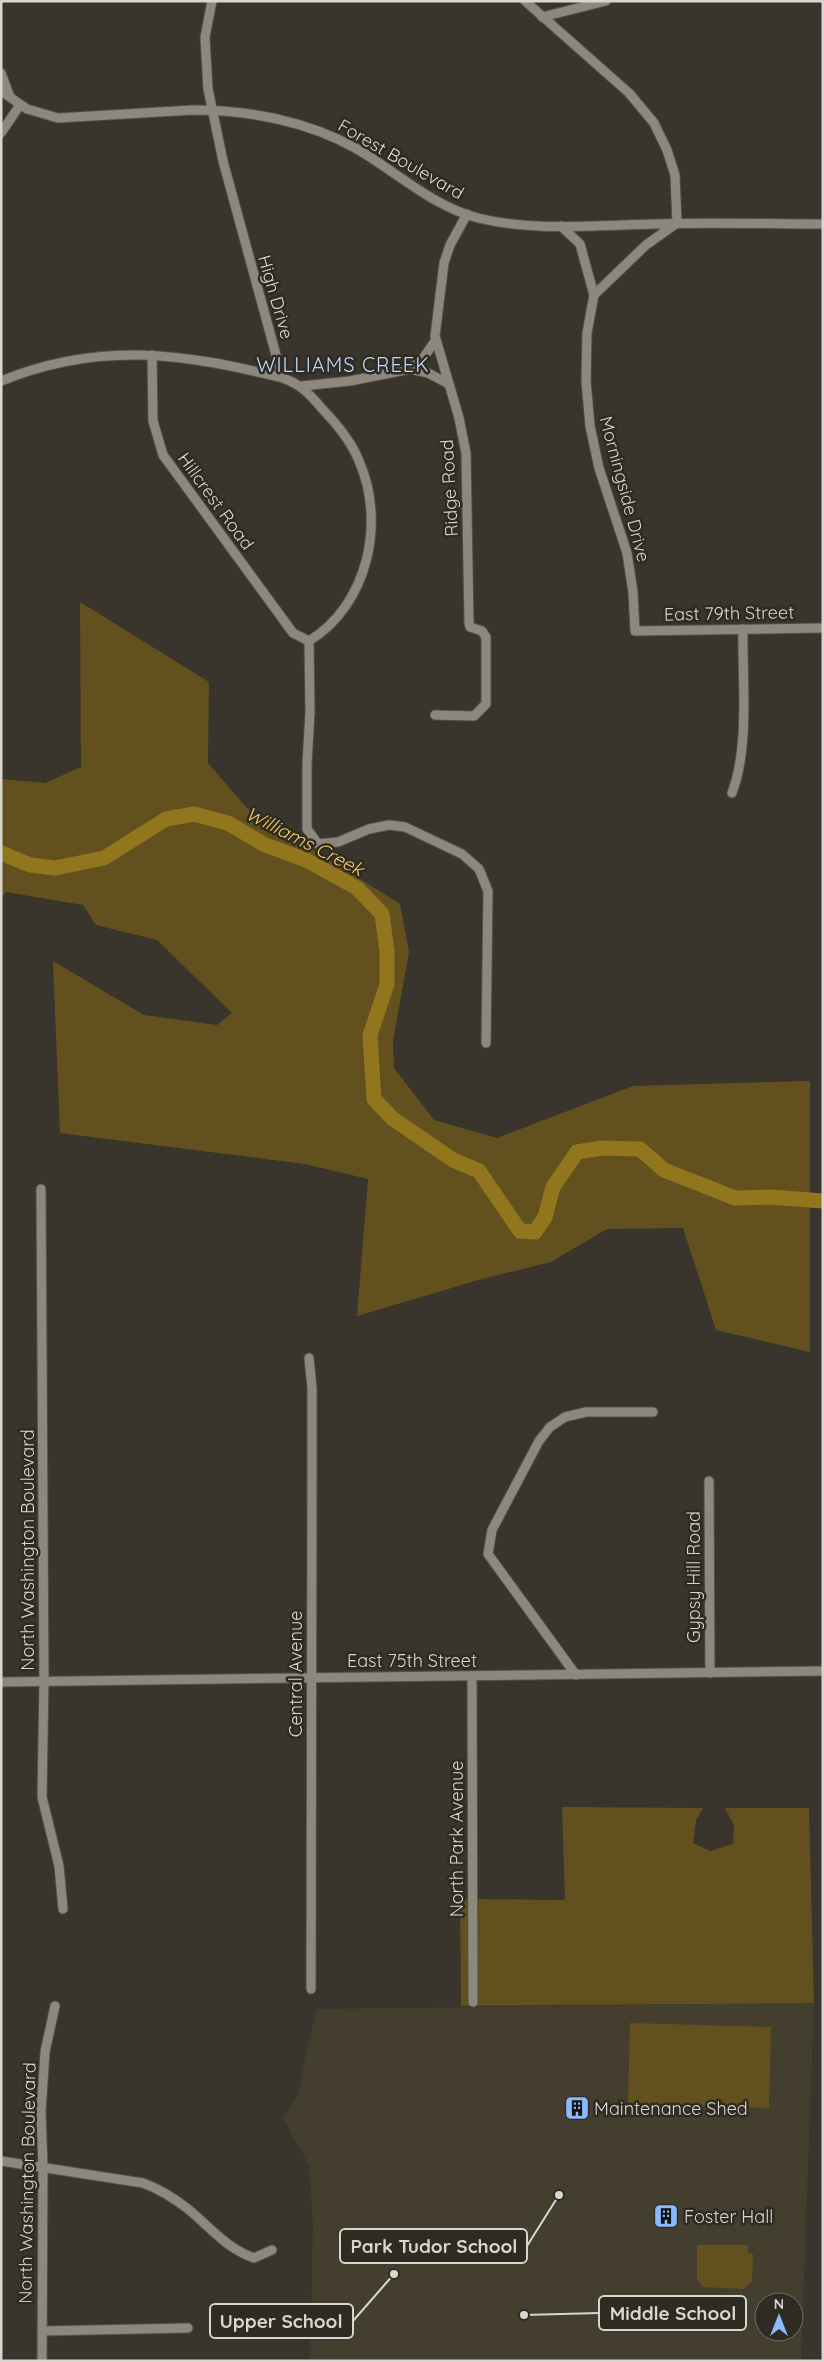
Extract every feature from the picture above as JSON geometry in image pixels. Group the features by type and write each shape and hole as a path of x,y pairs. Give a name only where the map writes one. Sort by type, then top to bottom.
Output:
{"street":[{"name":"High Drive","path":"212,1 207,23 205,48 207,82 223,161 284,378"},
{"path":"525,1 629,93 654,123 667,150 675,175 677,223 646,245 594,295"},
{"path":"542,17 606,1"},
{"path":"1,74 10,99"},
{"name":"Forest Boulevard","path":"1,91 20,105 43,115 58,118 213,110 272,118 328,136 356,149 435,200 480,218 524,224 561,226 677,223 823,224"},
{"path":"1,132 20,105"},
{"name":"Ridge Road","path":"435,715 474,716 480,713 486,704 486,637 482,631 470,627 469,623 466,453 459,418 435,341 436,316 444,263 450,245 467,214"},
{"name":"Morningside Drive","path":"561,226 580,244 594,295 586,346 587,406 595,452 627,553 636,631"},
{"path":"410,370 424,357 435,341"},
{"path":"1,381 37,368 116,355 152,355 210,361 284,378 302,386 334,422 354,451 368,488 372,519 367,556 354,591 336,617 309,641 310,712 307,764 307,829 318,844 338,842 376,827 389,825 405,827 462,854 479,869 488,891 486,1043"},
{"name":"Hillcrest Road","path":"152,355 153,421 163,455 293,633 309,641"},
{"path":"302,386 350,381 410,370 428,373 447,383"},
{"name":"East 79th Street","path":"636,631 823,628"},
{"path":"732,793 740,769 743,747 743,629"},
{"name":"North Washington Boulevard","path":"41,1189 44,1681 42,1798 59,1866 63,1909"},
{"name":"Central Avenue","path":"309,1358 312,1388 310,1676 311,1989"},
{"path":"576,1675 488,1554 492,1530 539,1441 553,1425 565,1417 586,1412 653,1412"},
{"name":"Gypsy Hill Road","path":"708,1481 710,1673"},
{"name":"East 75th Street","path":"1,1682 264,1679 310,1676 576,1675 823,1671"},
{"name":"North Park Avenue","path":"472,1676 473,2002"},
{"name":"North Washington Boulevard","path":"42,2361 42,2076 55,2006"},
{"path":"1,2161 143,2183 160,2190 188,2208 237,2252 254,2258 272,2250"},
{"path":"42,2331 188,2328"}],"shaded area":[{"path":"80,602 209,682 208,763 247,808 400,904 409,952 393,1041 394,1068 434,1120 497,1138 633,1086 810,1081 810,1352 716,1330 683,1228 607,1229 551,1262 482,1279 357,1316 368,1179 305,1164 60,1133 53,961 144,1015 217,1025 232,1013 157,940 96,925 83,905 6,892 1,898 1,779 45,783 81,767"},
{"path":"562,1807 703,1808 696,1820 693,1843 710,1851 733,1844 734,1825 725,1808 809,1808 814,2003 461,2006 460,1899 565,1900"},
{"path":"814,2003 804,2292 754,2292 754,2342 802,2342 801,2361 310,2361 313,2225 309,2165 283,2118 299,2094 303,2066 317,2009"},
{"path":"630,2023 771,2027 769,2108 628,2104"},
{"path":"697,2245 748,2245 748,2253 753,2254 752,2281 744,2289 703,2287 697,2279"}],"waterway":[{"name":"Williams Creek","path":"1,853 30,865 55,868 104,858 166,819 194,814 228,823 263,844 306,860 357,888 382,914 387,951 387,984 370,1035 374,1099 393,1119 453,1160 479,1171 520,1231 535,1232 545,1217 553,1187 577,1152 602,1148 640,1149 664,1170 735,1198 770,1197 823,1201"}],"place":[{"name":"Maintenance Shed","path":"577,2108"},
{"name":"Park Tudor School","path":"559,2195"},
{"name":"Foster Hall","path":"666,2216"},
{"name":"Upper School","path":"394,2274"},
{"name":"Middle School","path":"524,2315"}],"district":[{"name":"WILLIAMS CREEK","path":"343,364"}]}
